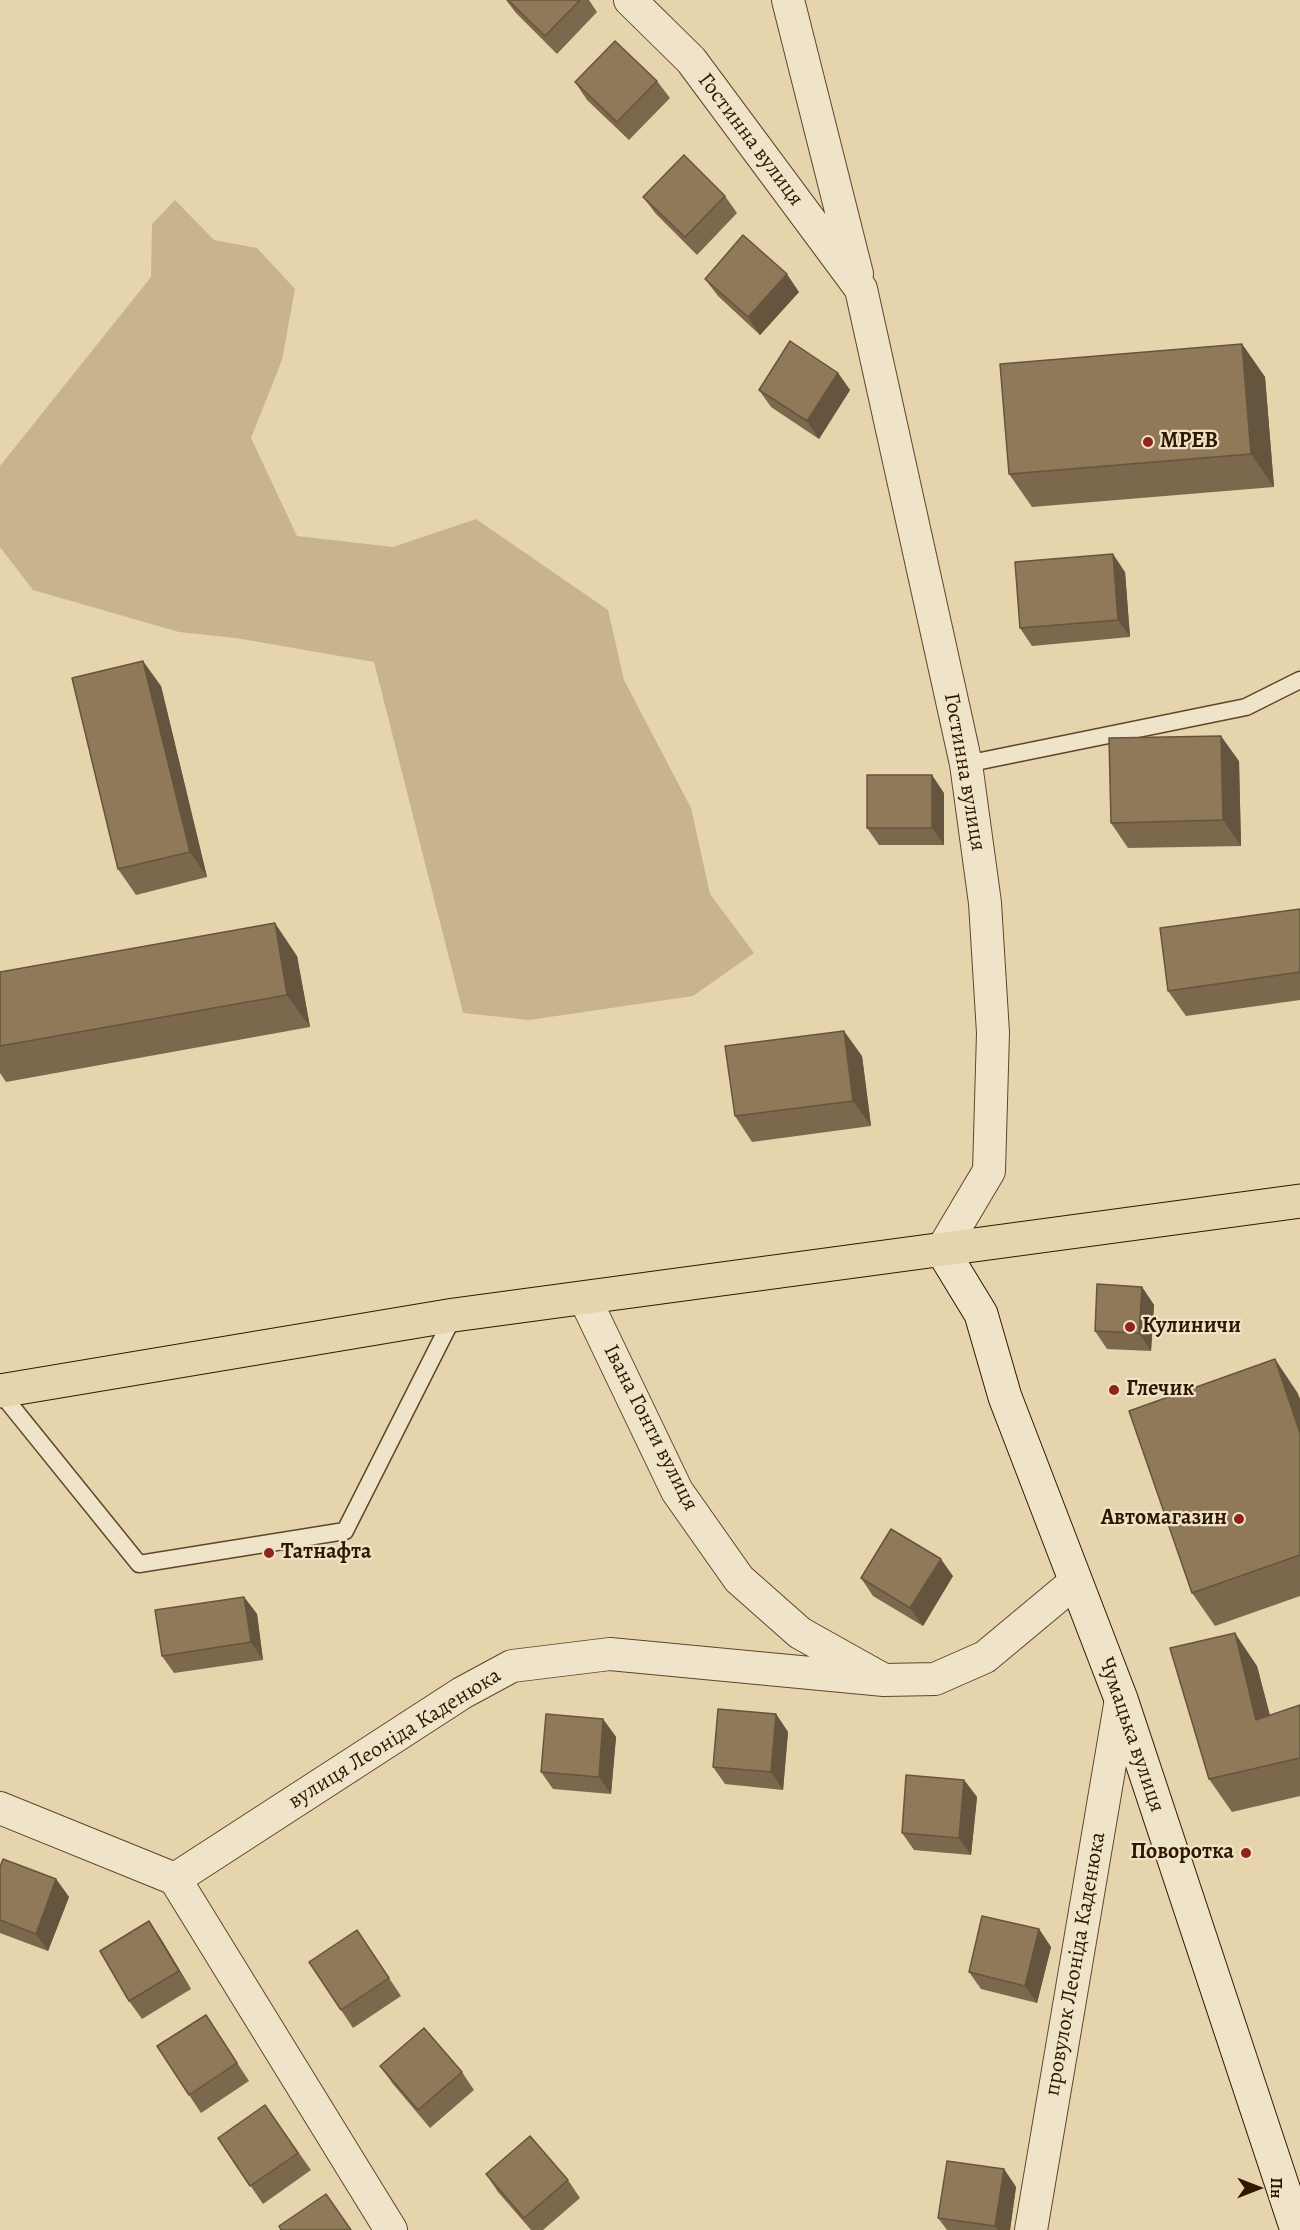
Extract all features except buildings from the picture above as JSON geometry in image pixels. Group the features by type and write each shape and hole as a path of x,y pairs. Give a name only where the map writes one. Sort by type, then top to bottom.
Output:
{"highway":[{"path":"0,1392 454,1315 1300,1201"}],"street":[{"name":"Гостинна вулиця","path":"630,0 691,60 861,289"},
{"name":"Гостинна вулиця","path":"788,0 861,289 966,764 985,903 992,1021 989,1171 942,1250"},
{"name":"Чумацька вулиця","path":"942,1250 981,1314 1005,1397 1121,1699 1297,2230"},
{"name":"Івана Гонти вулиця","path":"585,1299 678,1491 739,1580 800,1633 884,1680"},
{"path":"884,1680 935,1679 985,1657 1075,1582"},
{"name":"вулиця Леоніда Каденюка","path":"175,1879 462,1693 512,1666 610,1653 884,1680"},
{"name":"провулок Леоніда Каденюка","path":"1031,2230 1121,1699"},
{"path":"0,1808 175,1879 391,2230"}],"lane":[{"path":"966,764 1245,707 1300,680"},
{"path":"0,1392 139,1563 345,1531 454,1315"}],"shaded area":[{"path":"175,200 214,240 257,248 295,289 282,360 251,438 297,536 393,547 476,519 608,610 624,680 691,808 710,894 754,953 693,996 529,1020 463,1013 374,662 236,638 179,632 33,590 0,547 0,466 151,277 152,224"}],"place":[{"name":"МРЕВ","path":"1148,442"},
{"name":"Кулиничи","path":"1130,1327"},
{"name":"Глечик","path":"1114,1390"},
{"name":"Автомагазин","path":"1239,1519"},
{"name":"Татнафта","path":"269,1553"},
{"name":"Поворотка","path":"1246,1853"}]}
